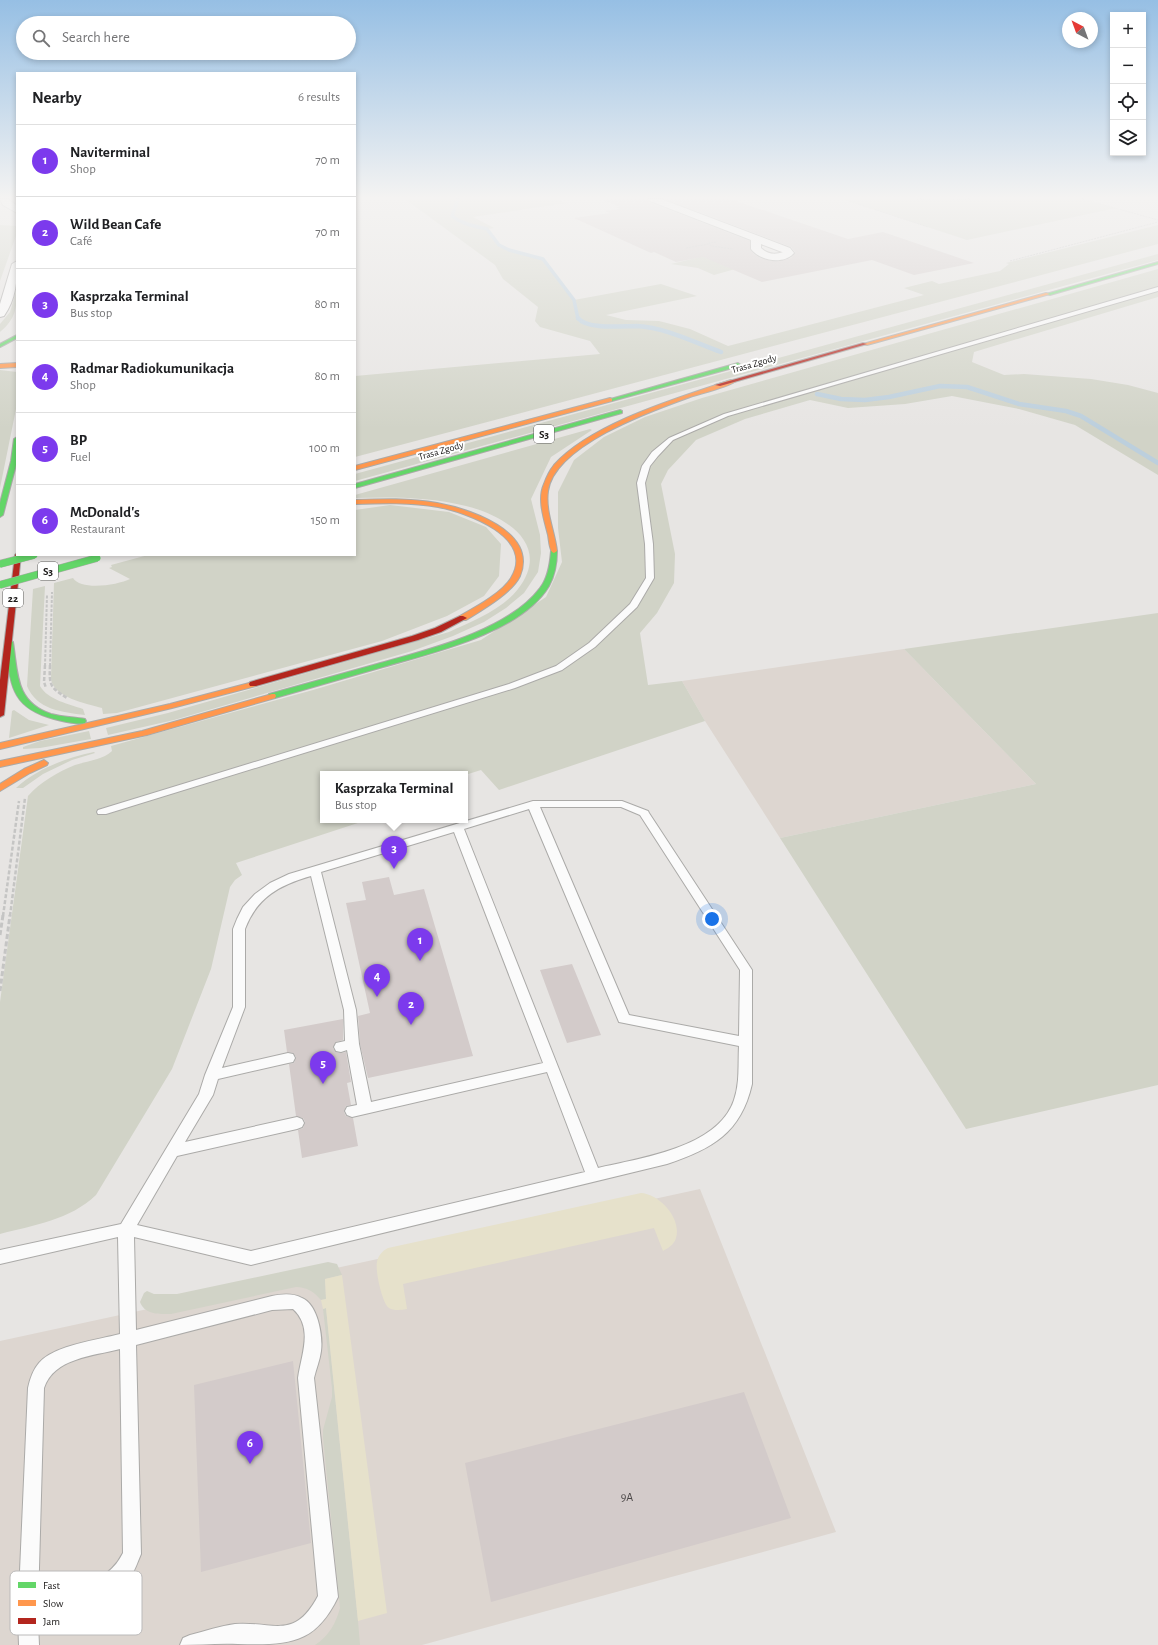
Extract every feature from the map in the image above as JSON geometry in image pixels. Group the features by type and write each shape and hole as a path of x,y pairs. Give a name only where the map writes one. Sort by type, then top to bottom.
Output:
{"main road":[{"name":"Trasa Zgody","path":"356,486 1112,276"},
{"path":"0,346 16,337"},
{"path":"0,358 16,357"},
{"name":"Trasa Zgody","path":"356,468 751,361"},
{"path":"0,366 16,365"},
{"path":"0,788 27,771 49,760 99,744 451,645 513,615 538,594 549,576 554,554 544,498 549,477 559,464 584,442 612,427 647,412 733,381"},
{"path":"0,515 14,461 16,446"},
{"path":"0,746 184,703 410,639 452,624 489,603 516,576 519,562 518,548 506,534 485,520 458,509 421,502 356,502"},
{"name":"22","path":"0,715 18,556"},
{"path":"0,563 28,556"},
{"name":"S3","path":"0,585 104,556"},
{"path":"9,642 15,682 24,701 34,709 46,715 60,719 101,723"},
{"path":"0,764 99,744"}],"street":[{"path":"0,314 5,306 14,276"}],"lane":[{"path":"102,812 504,689 559,668 592,645 617,622 634,605 650,578 649,544 641,483 646,466 655,454 671,439 677,436 726,415 1158,289"},
{"path":"533,804 624,1019 745,1042"},
{"path":"0,1257 126,1229 251,1258 667,1158 706,1141 720,1132 731,1121 739,1108 743,1096 746,970 644,813 622,804 533,804 315,870 272,886 259,895 242,917 239,929 239,1007 212,1075 206,1095 126,1229 132,1554 128,1565 123,1571"},
{"path":"458,827 594,1176"},
{"path":"315,870 350,1010 346,1046 359,1110 551,1066"},
{"path":"212,1075 288,1058"},
{"path":"172,1150 297,1123"},
{"path":"30,1571 36,1388 38,1377 46,1366 57,1358 127,1340 272,1304 287,1302 298,1303 305,1310 310,1320 314,1346 307,1367 306,1378 328,1597 318,1616 303,1629 278,1641 236,1634 190,1645"},
{"path":"29,1635 29,1645"}],"path":[{"path":"52,586 49,683 58,694 73,700"},
{"path":"0,990 25,797 27,794"}],"shaded area":[{"path":"501,276 556,276 574,300 661,284 697,296 606,315 626,320 659,321 690,329 728,346 924,295 904,288 932,281 939,284 978,276 1038,276 356,457 356,376 600,354 590,341 540,327 535,321 538,307 503,279"},
{"path":"1079,276 1101,276 356,481 356,474"},
{"path":"1134,276 1158,276 1158,297 974,352 972,362 1004,375 1024,374 1091,379 1128,385 1158,393 1158,475 1075,425 1019,409 952,396 905,404 848,408 810,400 745,419 696,440 668,470 661,484 675,554 674,583 657,613 640,633 648,685 682,681 705,721 499,790 481,770 468,774 468,771 320,771 320,823 358,823 236,863 242,875 235,880 230,887 211,969 172,1069 96,1195 75,1210 63,1216 0,1234 0,1002 28,796 38,786 56,774 75,765 95,760 108,754 112,751 111,746 313,690 481,640 546,597 562,562 558,528 558,492 574,460 604,437 645,417 702,398"},
{"path":"16,291 16,307 9,322 0,332 0,324 10,312"},
{"path":"0,370 16,372 16,409 0,488"},
{"path":"590,429 592,430 551,457 531,499 540,535 541,553 538,572 524,593 506,608 484,622 453,636 412,651 174,720 108,735 106,728 168,713 449,632 477,619 504,603 518,589 527,573 530,559 527,546 520,535 509,525 496,517 466,506 452,503 411,498 356,498 356,495"},
{"path":"390,505 449,512 486,527 501,544 499,576 484,596 447,616 382,641 117,713 103,714 102,708 71,699 57,690 53,685 51,678 54,583 73,578 77,582 91,586 109,585 124,581 130,579 109,568 112,567 111,565 144,556 356,556 356,510"},
{"path":"45,586 40,686 53,698 83,709 85,715 59,711 44,705 31,694 27,686 33,589"},
{"path":"1158,613 1158,1085 966,1129 780,838 1036,784 904,649"},
{"path":"904,649 1036,784 780,838 705,721 682,681"},
{"path":"14,710 29,720 49,725 9,738 12,711"},
{"path":"89,731 91,739 40,748 23,749 23,747 40,741"},
{"path":"95,753 72,760 43,774 23,788 16,788 43,769 73,757"},
{"path":"700,1189 836,1532 422,1645 0,1645 0,1341"},
{"path":"328,1262 337,1264 342,1275 325,1279 326,1299 321,1300 310,1290 296,1287 171,1314 157,1314 149,1312 140,1302 144,1293 147,1291 154,1294 177,1294"},
{"path":"326,1308 360,1645 315,1645 324,1638 331,1629 340,1608 323,1438 323,1430 332,1397 323,1309"}],"sand":[{"path":"641,1193 648,1194 662,1202 668,1208 676,1223 677,1230 674,1243 663,1251 654,1228 403,1284 407,1309 391,1309 386,1305 380,1286 377,1266 379,1256 388,1248"},
{"path":"342,1275 387,1613 358,1621 326,1308 323,1309 321,1300 326,1299 325,1279"}],"building":[{"path":"747,276 793,276 762,282"},
{"path":"389,877 394,895 424,889 473,1056 368,1078 360,1044 358,1016 370,1013 346,903 366,900 362,882"},
{"path":"572,964 601,1035 567,1043 540,970"},
{"path":"343,1019 343,1040 336,1042 333,1048 336,1052 346,1052 351,1082 347,1083 351,1105 346,1106 344,1112 346,1116 353,1118 358,1146 302,1158 298,1130 303,1128 305,1122 303,1118 296,1116 289,1064 294,1063 296,1057 293,1053 287,1052 284,1030"},
{"path":"293,1361 311,1543 201,1572 194,1385"},
{"path":"744,1392 791,1518 491,1602 465,1463"}],"waterway":[{"path":"556,276 574,300 578,319"},
{"path":"578,318 583,322 597,326 648,327 680,336 721,352"},
{"path":"817,394 841,399 865,400 889,397 940,386 967,387 1019,404 1066,411 1081,416 1158,463"}],"traffic: fast":[{"path":"1048,294 1113,276"},
{"path":"0,346 16,337"},
{"path":"610,400 738,365"},
{"path":"356,486 620,412"},
{"path":"0,515 14,461 16,446"},
{"path":"272,696 422,654 464,640 505,621 522,609 542,591 550,575 554,551"},
{"path":"0,564 30,556"},
{"path":"0,585 97,558"},
{"path":"9,642 13,676 17,688 30,706 48,715 82,721"}],"traffic: slow":[{"path":"865,344 1048,294"},
{"path":"0,366 16,365"},
{"path":"554,551 544,502 546,485 556,467 574,450 627,420 686,397 733,381"},
{"path":"356,468 610,400"},
{"path":"356,502 386,501 427,503 437,505 465,512 496,527 508,536 517,548 520,561 516,576 500,593 463,618"},
{"path":"0,746 172,706 253,684"},
{"path":"0,764 144,733 272,696"},
{"path":"0,788 27,771 44,763"}],"traffic: jam":[{"path":"718,385 865,344"},
{"path":"0,715 18,556"},
{"path":"253,684 415,638 438,630 463,618"}],"place":[{"name":"Kasprzaka Terminal","path":"394,869"},
{"name":"Naviterminal","path":"420,961"},
{"name":"Radmar Radiokumunikacja","path":"377,997"},
{"name":"Wild Bean Cafe","path":"411,1025"},
{"name":"BP","path":"323,1084"},
{"name":"McDonald's","path":"250,1464"}]}
